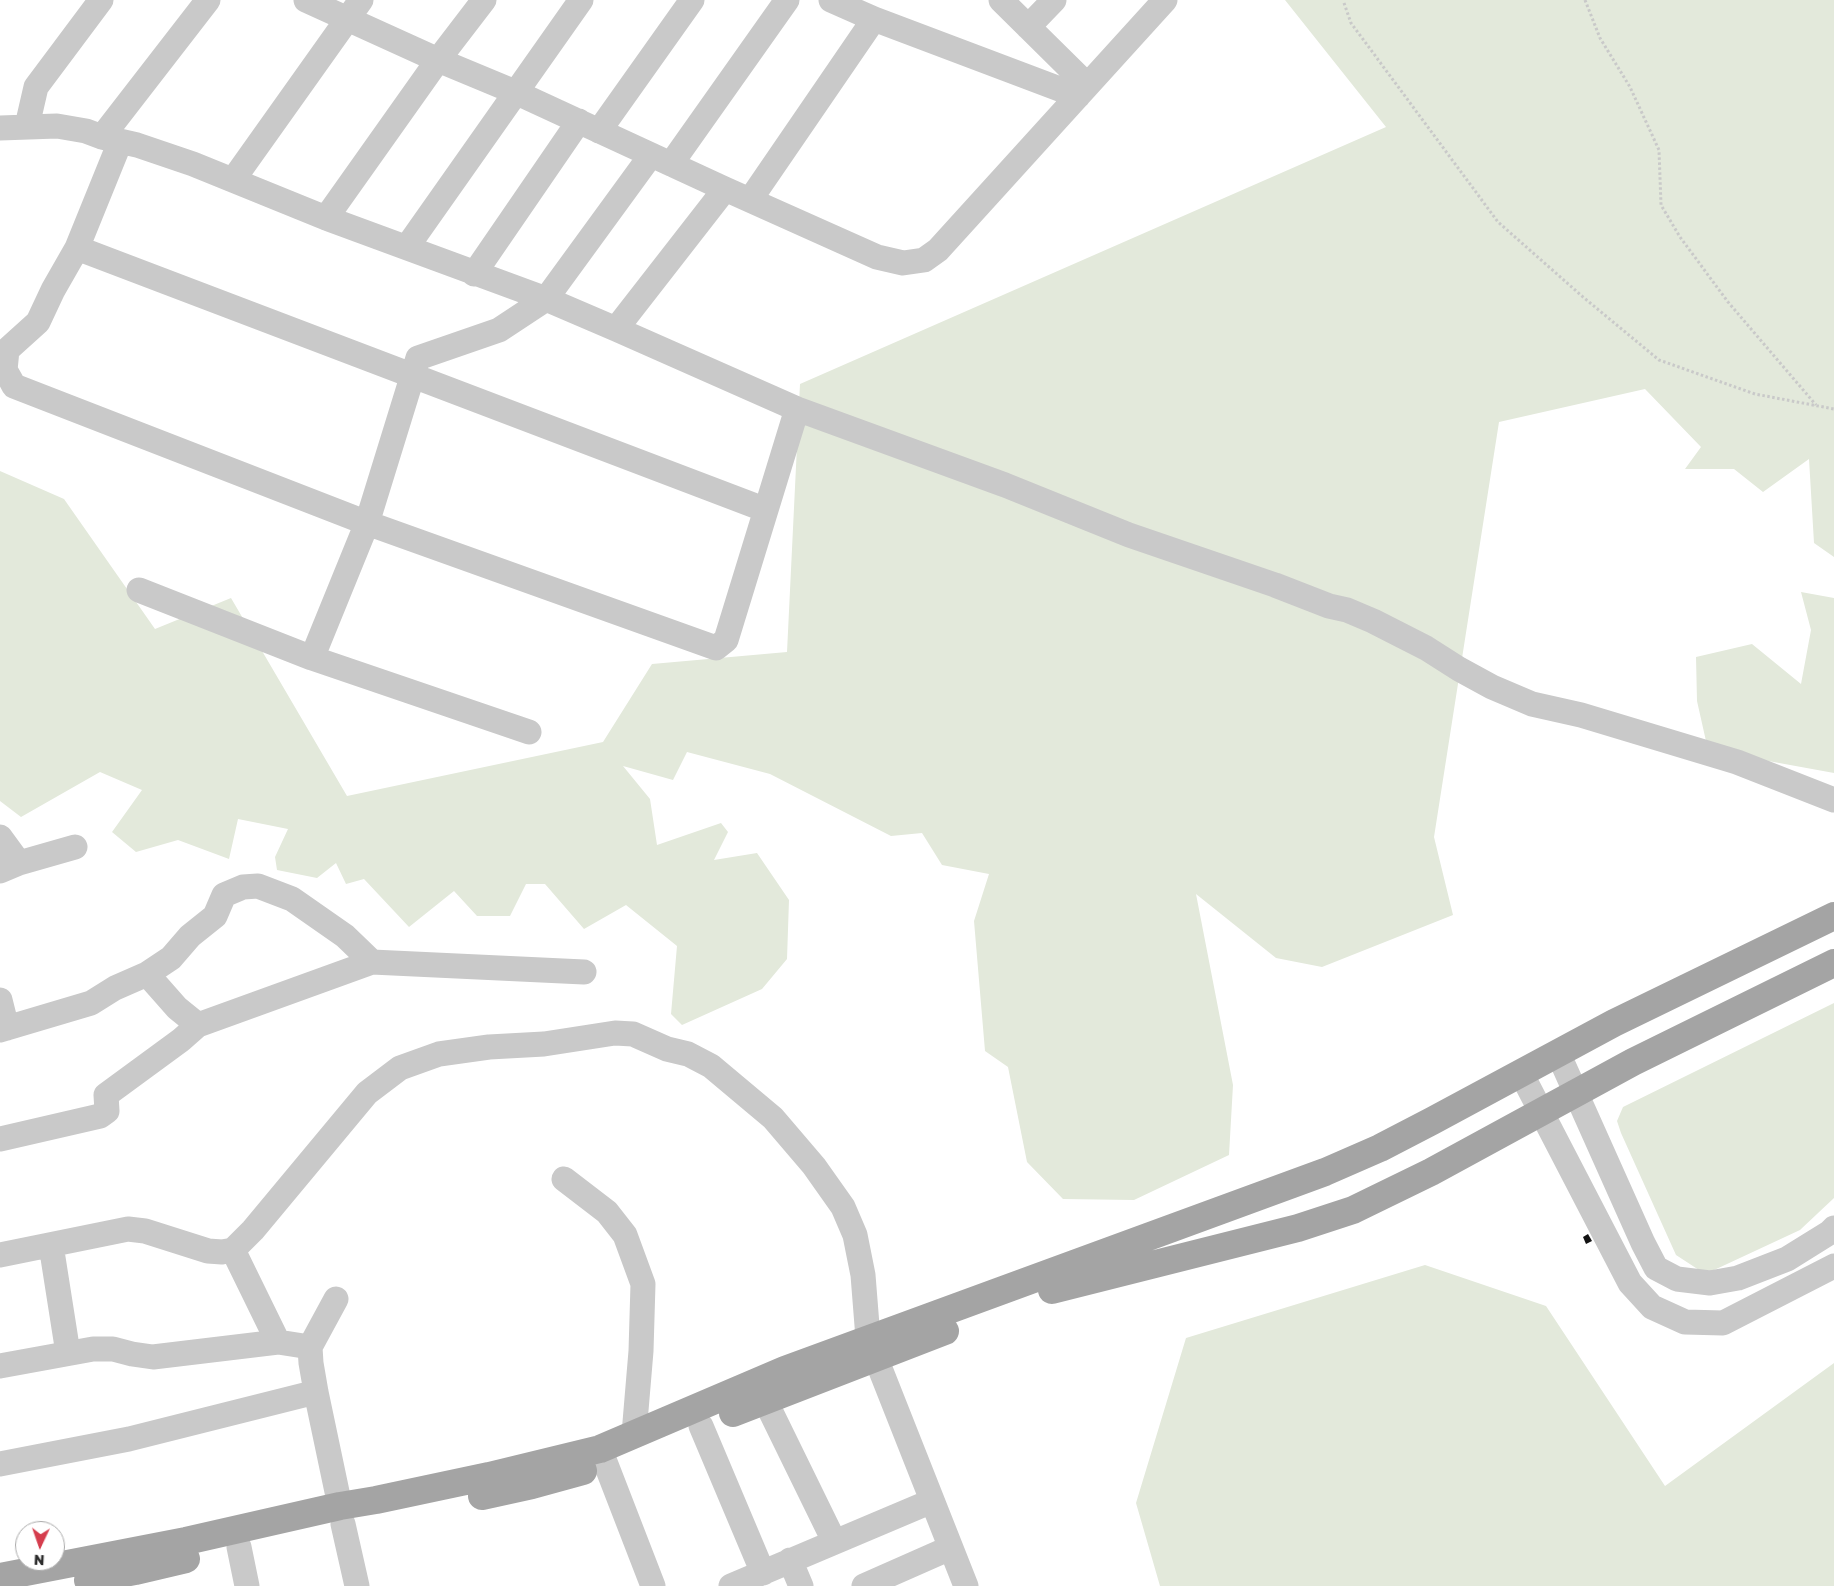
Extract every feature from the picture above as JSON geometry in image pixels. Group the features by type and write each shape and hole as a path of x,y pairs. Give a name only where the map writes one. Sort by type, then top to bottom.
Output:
{"main road":[{"path":"602,1457 634,1434 785,1370 872,1348 960,1316 1056,1280 1325,1172 1389,1144 1614,1023 1834,916"},
{"path":"1056,1280 1298,1228 1353,1210 1431,1172 1632,1062 1834,963"},
{"path":"0,1577 136,1570 341,1515 532,1485 602,1457 701,1426 765,1400 872,1348"},
{"path":"52,1586 239,1547 341,1515"}],"street":[{"path":"27,126 36,87 101,0"},
{"path":"208,0 111,140 77,248 38,322 7,350 5,370 14,386 367,523 716,648 726,640 797,409"},
{"path":"306,0 355,9 438,60 515,92 877,257 903,263 924,260 938,250 1165,0"},
{"path":"326,218 438,60 484,0"},
{"path":"407,247 580,0"},
{"path":"474,274 589,126 692,0"},
{"path":"312,658 367,523 418,358 499,330 546,300 661,160 787,0"},
{"path":"832,0 874,19 1083,91"},
{"path":"1001,0 1028,27 1083,91"},
{"path":"1028,27 1054,0"},
{"path":"233,180 355,9"},
{"path":"750,200 874,19"},
{"path":"0,128 57,126 86,131 176,158 326,218 546,300 797,409 1005,485 1129,535 1275,585 1329,606 1347,610 1426,648 1492,687 1532,704 1581,715 1737,762 1834,800"},
{"path":"616,329 725,189"},
{"path":"77,248 412,377 766,510"},
{"path":"139,590 312,658 530,732"},
{"path":"0,837 10,867 75,847"},
{"path":"0,1000 4,1029 92,1003 115,988 147,974 171,958 190,936 215,916 224,895 243,886 258,886 292,898 345,936 372,962"},
{"path":"0,1138 100,1116 107,1111 106,1095 181,1040 198,1025 372,962 584,972"},
{"path":"147,974 177,1008 198,1025"},
{"path":"0,1255 128,1229 146,1231 208,1250 222,1252 233,1250 253,1230 367,1093 400,1068 439,1054 489,1047 544,1044 615,1033 633,1034 667,1050 688,1054 711,1066 773,1118 814,1166 843,1207 856,1235 872,1348 966,1586"},
{"path":"1558,1053 1656,1268 1677,1279 1710,1283 1738,1278 1787,1259 1834,1228"},
{"path":"1521,1073 1630,1283 1652,1307 1685,1322 1723,1323 1834,1266"},
{"path":"564,1179 607,1212 624,1235 643,1284 641,1351 634,1434"},
{"path":"51,1245 68,1353"},
{"path":"233,1250 278,1342"},
{"path":"336,1299 310,1347 311,1363 357,1586"},
{"path":"0,1366 93,1349 113,1348 132,1354 153,1357 278,1342 310,1347"},
{"path":"0,1464 129,1439 316,1392"},
{"path":"765,1400 834,1542"},
{"path":"701,1426 763,1573"},
{"path":"602,1457 653,1586"},
{"path":"731,1586 932,1501"},
{"path":"239,1547 247,1586"},
{"path":"864,1586 950,1548"},
{"path":"790,1560 801,1586"}],"path":[{"path":"1585,0 1600,38 1630,86 1659,150 1661,205 1680,237 1728,302 1816,406"},
{"path":"1344,3 1351,23 1498,222 1583,297 1659,360 1755,394 1834,409"}],"shaded area":[{"path":"1285,0 1834,0 1834,557 1814,543 1809,459 1763,492 1734,469 1685,469 1701,447 1645,389 1499,422 1434,837 1453,915 1322,967 1276,958 1196,894 1233,1085 1229,1155 1134,1200 1063,1199 1027,1162 1008,1067 985,1051 974,921 989,874 942,865 922,833 891,836 770,774 687,752 673,780 623,766 650,799 657,845 721,823 728,832 714,860 757,853 789,900 787,959 762,989 682,1025 671,1014 677,946 626,905 584,929 545,884 526,884 510,916 477,916 454,891 409,927 364,879 346,884 336,863 317,878 277,870 275,857 288,829 238,819 229,859 178,840 136,852 112,832 142,790 100,772 21,817 0,801 0,471 64,499 155,629 231,598 347,796 603,742 652,664 787,652 800,384 1386,127"},
{"path":"1801,592 1834,598 1834,773 1708,750 1697,701 1696,657 1752,644 1801,684 1811,630"},
{"path":"1834,1003 1834,1198 1800,1230 1712,1271 1699,1270 1676,1255 1621,1133 1617,1121 1623,1107"},
{"path":"1425,1265 1546,1306 1665,1486 1834,1363 1834,1586 1160,1586 1136,1503 1186,1338"}],"building":[{"path":"1588,1234 1592,1241 1586,1244 1583,1237"}]}
